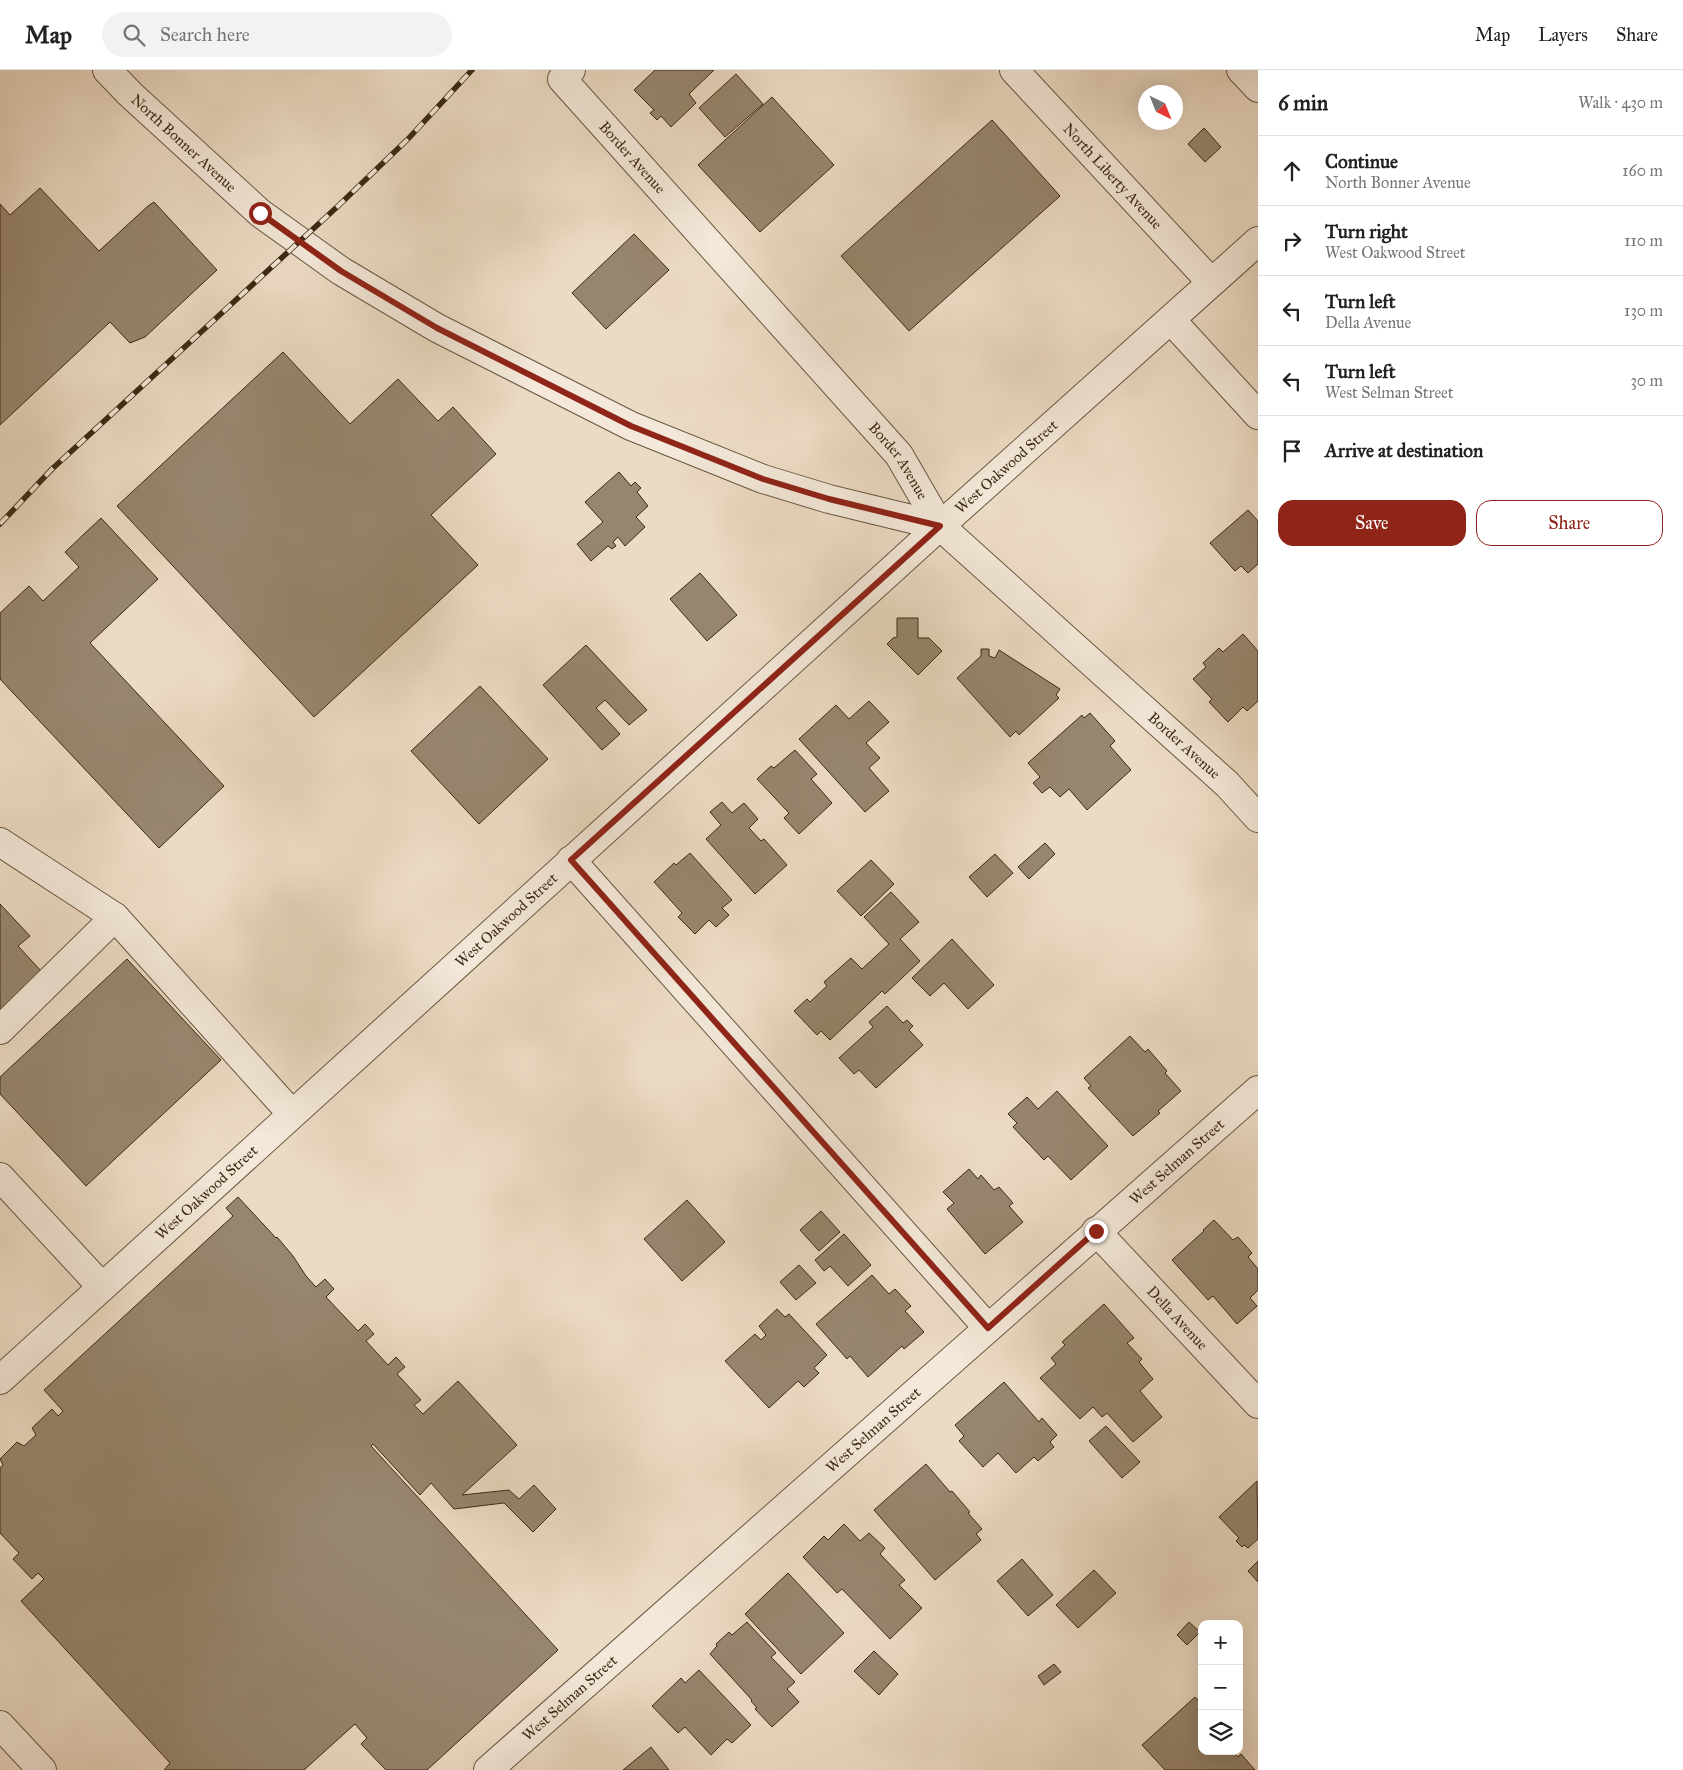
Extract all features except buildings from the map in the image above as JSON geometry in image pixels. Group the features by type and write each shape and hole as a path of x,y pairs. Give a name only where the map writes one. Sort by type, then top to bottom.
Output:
{"street":[{"name":"North Bonner Avenue","path":"107,70 130,94 260,213 341,271 437,328 631,426 763,479 829,499 940,526"},
{"name":"North Liberty Avenue","path":"1014,70 1211,282"},
{"path":"1241,70 1258,88"},
{"name":"Border Avenue","path":"567,74 899,455 940,526 1227,784 1258,818"},
{"name":"West Oakwood Street","path":"0,1380 571,860 1258,241"},
{"path":"1171,320 1258,415"},
{"path":"0,842 115,917 292,1114"},
{"path":"571,860 988,1328"},
{"path":"0,1030 115,917"},
{"name":"West Selman Street","path":"488,1770 1096,1231 1258,1090"},
{"path":"0,1177 102,1286"},
{"name":"Della Avenue","path":"1096,1231 1258,1404"},
{"path":"0,1725 42,1770"}],"railway":[{"path":"0,524 52,469 337,207 408,139 472,70"}],"route":[{"path":"260,213 341,271 437,328 631,426 763,479 829,499 940,526 571,860 988,1328 1096,1231"}]}
